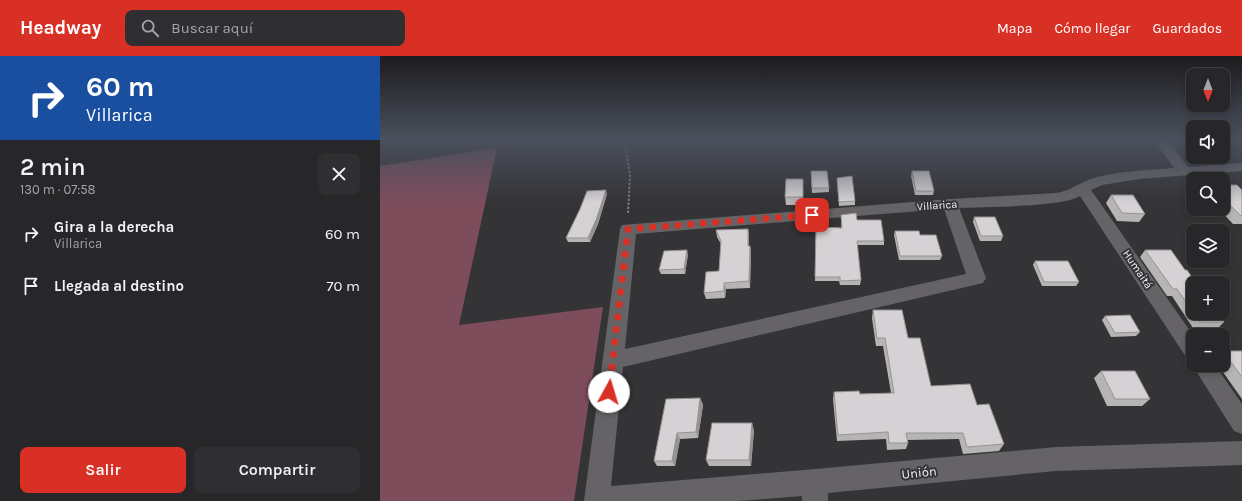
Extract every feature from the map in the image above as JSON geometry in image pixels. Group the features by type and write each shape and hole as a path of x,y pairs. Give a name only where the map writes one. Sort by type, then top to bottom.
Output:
{"street":[{"path":"1175,160 1185,172"},
{"name":"Villarica","path":"628,229 950,204 1056,198 1071,195 1082,188 1100,181 1139,175 1242,167"},
{"name":"Humaitá","path":"1082,188 1186,341"},
{"path":"612,361 977,278 950,204"},
{"path":"597,501 628,229"},
{"path":"1208,372 1242,423"},
{"name":"Unión","path":"597,501 815,492 1056,459 1242,452"}],"path":[{"path":"627,160 630,175 628,229"}],"shaded area":[{"path":"421,160 494,160 459,325 603,307 574,501 380,501 380,166"}],"building":[{"path":"811,171 827,171 829,188 812,188"},
{"path":"912,171 929,171 934,191 916,191"},
{"path":"852,176 855,201 839,202 837,178"},
{"path":"786,179 803,179 803,197 785,197"},
{"path":"1230,185 1237,185 1242,190 1241,216 1230,205"},
{"path":"606,190 588,238 566,238 587,191"},
{"path":"1111,195 1133,195 1145,214 1122,213"},
{"path":"856,213 857,220 881,220 884,241 857,241 861,280 840,281 840,277 815,277 816,227 842,228 841,215"},
{"path":"974,217 995,217 1003,236 981,236"},
{"path":"748,229 748,246 750,246 749,281 724,283 724,291 704,293 706,272 719,271 721,241 716,230"},
{"path":"895,231 919,231 920,235 936,235 942,256 900,256"},
{"path":"687,250 684,269 659,270 664,251"},
{"path":"1145,250 1171,250 1185,270 1187,270 1191,276 1186,276 1186,302 1177,289 1173,289"},
{"path":"1035,261 1068,261 1079,282 1044,282"},
{"path":"873,310 902,310 908,338 920,338 931,386 970,384 977,405 989,404 1004,444 967,447 963,433 906,433 908,443 889,443 888,432 838,435 834,392 859,391 860,394 894,393 885,338 877,338"},
{"path":"1130,315 1140,332 1115,333 1105,316"},
{"path":"1199,320 1222,320 1224,322 1200,322"},
{"path":"1230,351 1242,351 1242,377 1230,361"},
{"path":"1101,371 1135,371 1150,399 1115,399"},
{"path":"700,398 696,432 677,433 672,461 654,461 666,399"},
{"path":"712,423 752,423 749,460 706,460"}],"route":[{"path":"609,392 628,229 812,215"}]}
